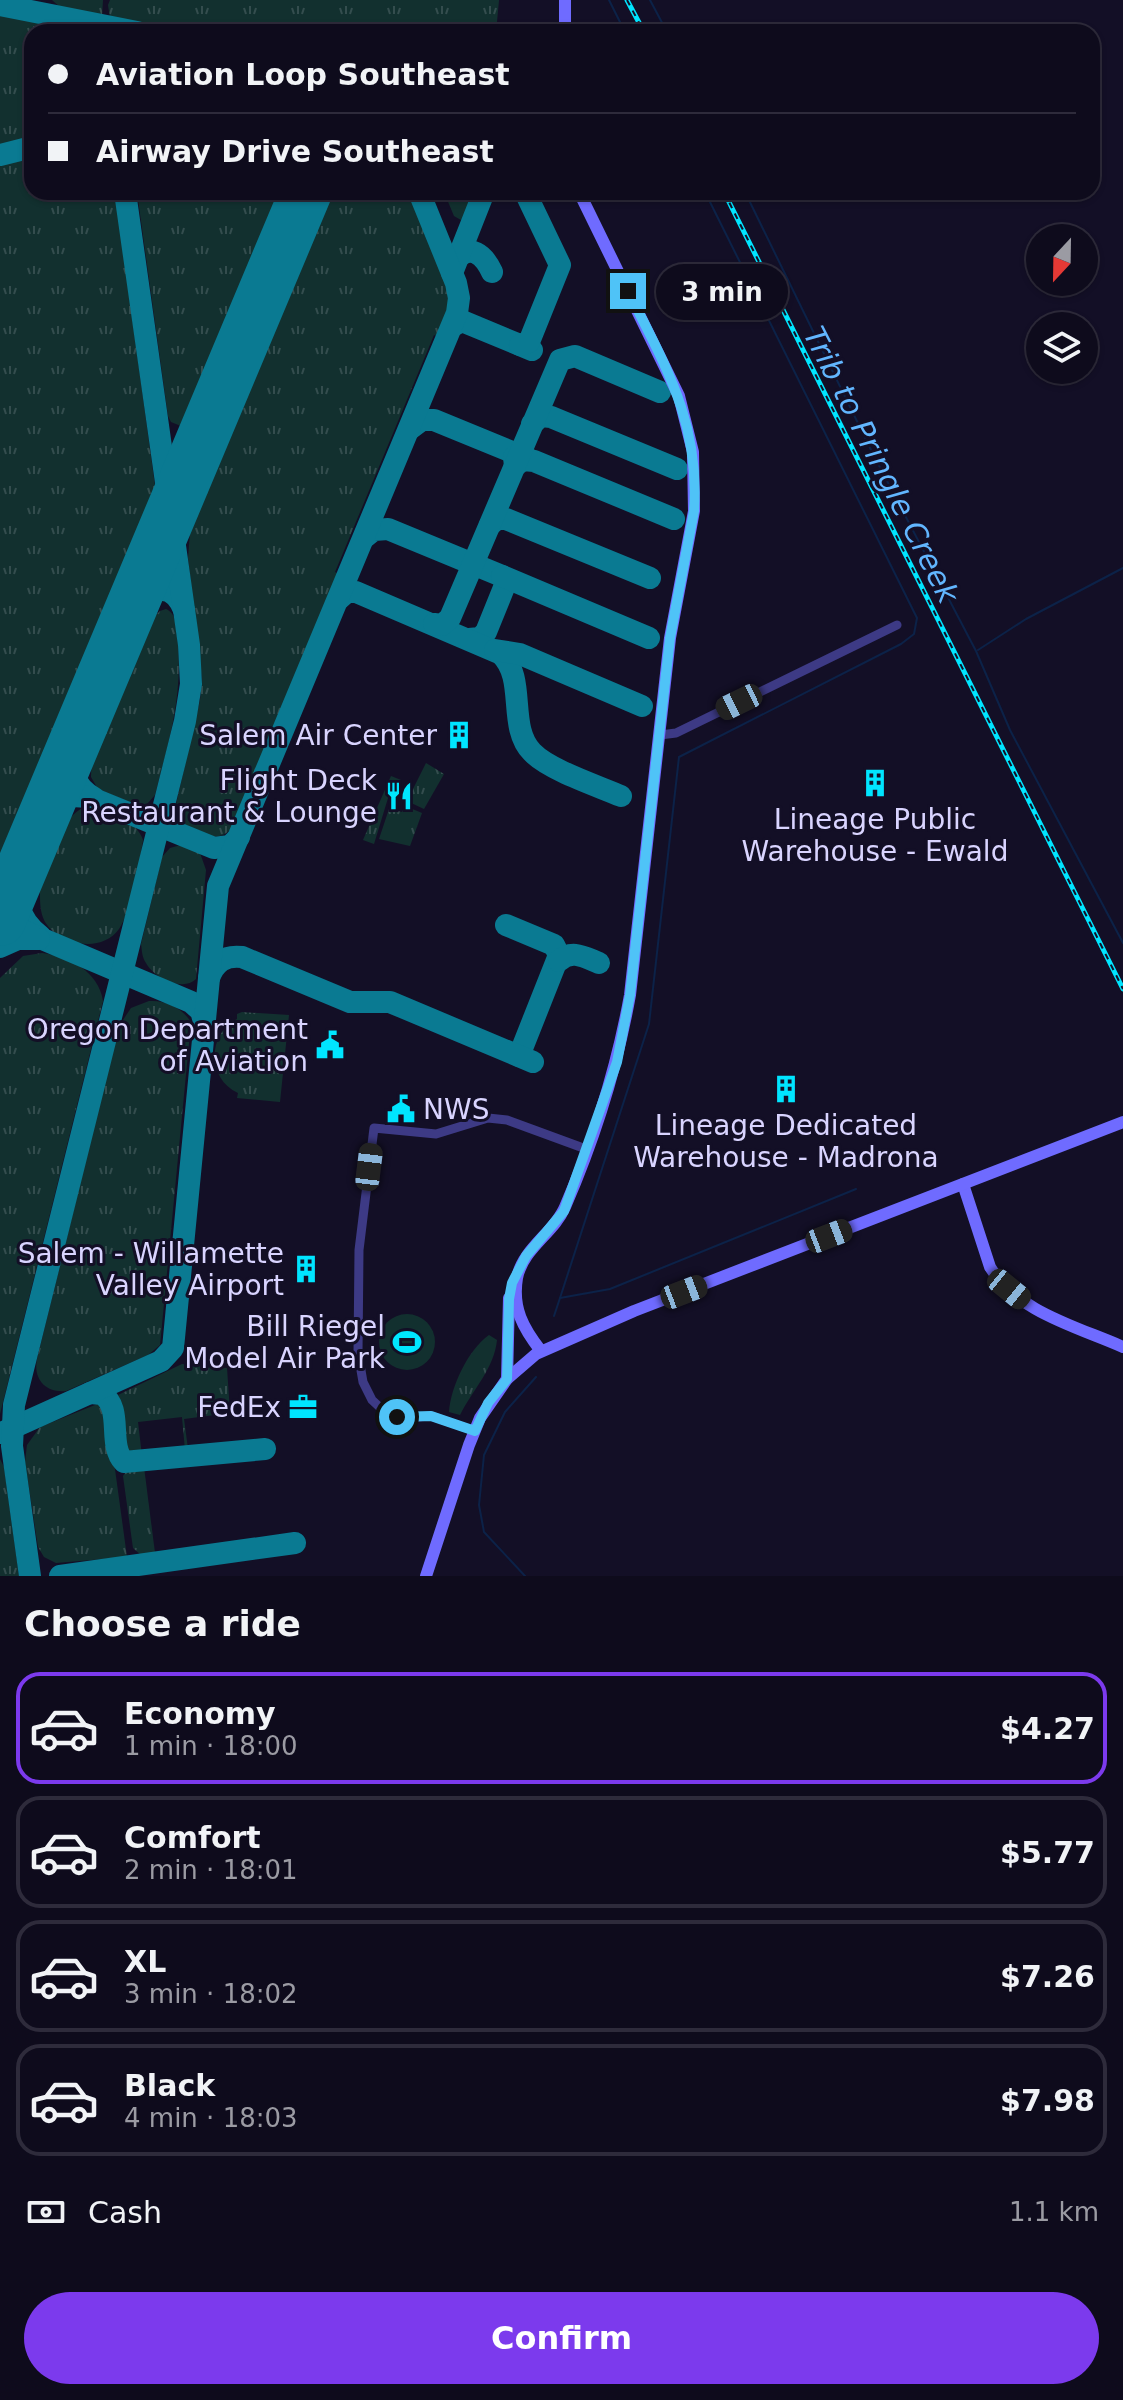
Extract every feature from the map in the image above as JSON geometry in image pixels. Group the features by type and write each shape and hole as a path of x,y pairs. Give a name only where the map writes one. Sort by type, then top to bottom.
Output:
{"street":[{"path":"565,0 565,24"},
{"path":"541,1351 518,1314 515,1294 517,1277 526,1256 564,1211 622,1041 674,614 694,511 695,485 691,441 673,382 583,200"},
{"path":"660,735 670,736 897,625"},
{"path":"475,1431 431,1416 405,1418 386,1413 372,1400 363,1382 358,1353 359,1250 374,1128 436,1134 488,1118 507,1120 586,1149"},
{"path":"426,1576 475,1431 488,1403 511,1374 541,1351 634,1311 1123,1122"},
{"path":"963,1184 990,1267 997,1278 1029,1306 1123,1347"},
{"path":"511,1374 509,1299 512,1283 517,1277"}],"green space":[{"path":"52,0 103,0 102,16 61,8"},
{"path":"110,0 499,0 497,24 141,24 110,18"},
{"path":"0,15 42,24 24,24 24,143 0,149"},
{"path":"24,156 24,200 116,200 156,493 153,509 7,857 0,864 0,162"},
{"path":"138,200 283,200 191,420 181,426 171,422"},
{"path":"322,200 412,200 445,277 449,290 449,310 439,337 434,335 335,572 339,574 234,824 228,832 212,837 185,827 174,813 202,680 188,558 192,509"},
{"path":"447,200 476,200 469,217 461,220 454,216"},
{"path":"166,609 176,624 179,657 177,697 155,795 147,804 139,806 98,789 91,777 92,749 142,628"},
{"path":"426,763 444,774 424,809 407,801"},
{"path":"391,776 401,780 398,785 395,784 388,798 374,844 363,840"},
{"path":"405,806 422,813 410,846 379,839 389,809 402,812"},
{"path":"82,808 99,809 118,816 134,827 143,840 123,922 112,937 92,944 60,937 45,922 40,904 43,867 51,845 63,825"},
{"path":"181,845 200,853 206,870 196,979 177,984 150,969 142,954 141,944 162,857 170,848"},
{"path":"42,953 81,967 95,981 103,1001 0,1414 0,978 23,956"},
{"path":"149,1001 173,1006 191,1022 160,1345 148,1355 66,1391 52,1390 39,1379 37,1359 119,1026 131,1008"},
{"path":"242,1012 289,1015 280,1102 237,1098 238,1093 221,1078 216,1067 216,1045 220,1035"},
{"name":"Bill Riegel Model Air Park","path":"407,1314 427,1322 435,1342 427,1362 407,1370 387,1362 379,1342 387,1322"},
{"path":"489,1335 497,1340 487,1370 460,1415 449,1412 462,1369 474,1350"},
{"path":"182,1364 227,1368 230,1413 184,1419 188,1449 185,1450 182,1417 138,1422 142,1456 128,1457 124,1452 118,1395"},
{"path":"100,1403 107,1411 127,1557 56,1563 44,1557 38,1547 25,1462 27,1445 40,1427"},
{"path":"0,1459 4,1467 19,1576 0,1576"},
{"path":"144,1467 155,1553 141,1555 133,1548 123,1476 128,1469"}],"waterway":[{"name":"Trib to Pringle Creek","path":"609,0 621,24"},
{"name":"Trib to Pringle Creek","path":"650,0 663,24"},
{"name":"Trib to Pringle Creek","path":"560,1298 649,1024 679,757 901,644 914,634 917,618 709,200"},
{"name":"Trib to Pringle Creek","path":"749,200 874,456 976,651 1010,730 1123,943"},
{"name":"Trib to Pringle Creek","path":"978,650 1026,619 1123,568"},
{"name":"Trib to Pringle Creek","path":"554,1316 560,1298 610,1289 856,1189"},
{"name":"Trib to Pringle Creek","path":"525,1576 484,1532 479,1505 484,1455 505,1412 536,1377"}],"taxiway":[{"path":"0,5 96,24"},
{"path":"0,155 24,149"},
{"path":"30,1576 12,1446 14,1405 185,721 191,684 189,645 126,200"},
{"path":"1,1433 161,1361 173,1348 218,886 457,313 459,298 456,283 422,200"},
{"path":"452,273 481,200"},
{"path":"520,345 529,342 560,265 529,200"},
{"path":"455,261 466,252 476,253 492,272"},
{"path":"453,326 462,321 532,350"},
{"path":"434,624 442,625 450,618 560,360 575,356 660,392"},
{"path":"532,424 541,416 551,417 677,469"},
{"path":"410,429 422,420 434,420 529,459"},
{"path":"514,457 515,466 523,460 534,461 674,519"},
{"path":"490,525 497,519 506,519 650,578"},
{"path":"364,538 374,530 388,529 502,576 505,585 486,632 480,638 469,639"},
{"path":"502,576 649,638"},
{"path":"130,611 143,597 158,590 173,593 184,610"},
{"path":"339,599 347,592 356,592 501,654 513,676 520,729 532,752 562,771 621,796"},
{"path":"495,650 520,654 642,706"},
{"path":"74,743 74,774 81,787 94,798"},
{"path":"42,820 61,800 72,796 89,797 214,848 230,846 239,837"},
{"path":"23,865 19,904 25,920 40,936"},
{"path":"0,921 191,1002 201,1011 205,1025"},
{"path":"506,925 554,945 559,955 519,1056"},
{"path":"0,947 18,939 39,939"},
{"path":"559,961 573,955 599,963"},
{"path":"209,978 221,961 242,957 350,1002 390,1002 533,1062"},
{"path":"90,1393 102,1394 109,1400 116,1446 124,1462 265,1449"},
{"path":"60,1576 295,1543"}],"runway":[{"path":"0,920 303,200"}],"railway":[{"path":"627,0 640,24"},
{"path":"728,200 1123,989"}],"place":[{"name":"Salem Air Center","path":"459,735"},
{"name":"Lineage Public Warehouse - Ewald","path":"875,783"},
{"name":"Flight Deck Restaurant & Lounge","path":"399,796"},
{"name":"Oregon Department of Aviation","path":"330,1045"},
{"name":"Lineage Dedicated Warehouse - Madrona","path":"786,1089"},
{"name":"NWS","path":"401,1109"},
{"name":"Salem - Willamette Valley Airport","path":"306,1269"},
{"name":"Bill Riegel Model Air Park","path":"407,1342"},
{"name":"FedEx","path":"303,1407"}],"route":[{"path":"397,1417 431,1416 475,1431 488,1403 507,1379 512,1283 526,1256 564,1211 622,1041 630,995 670,638 696,493 693,452 683,408 628,291"}]}
